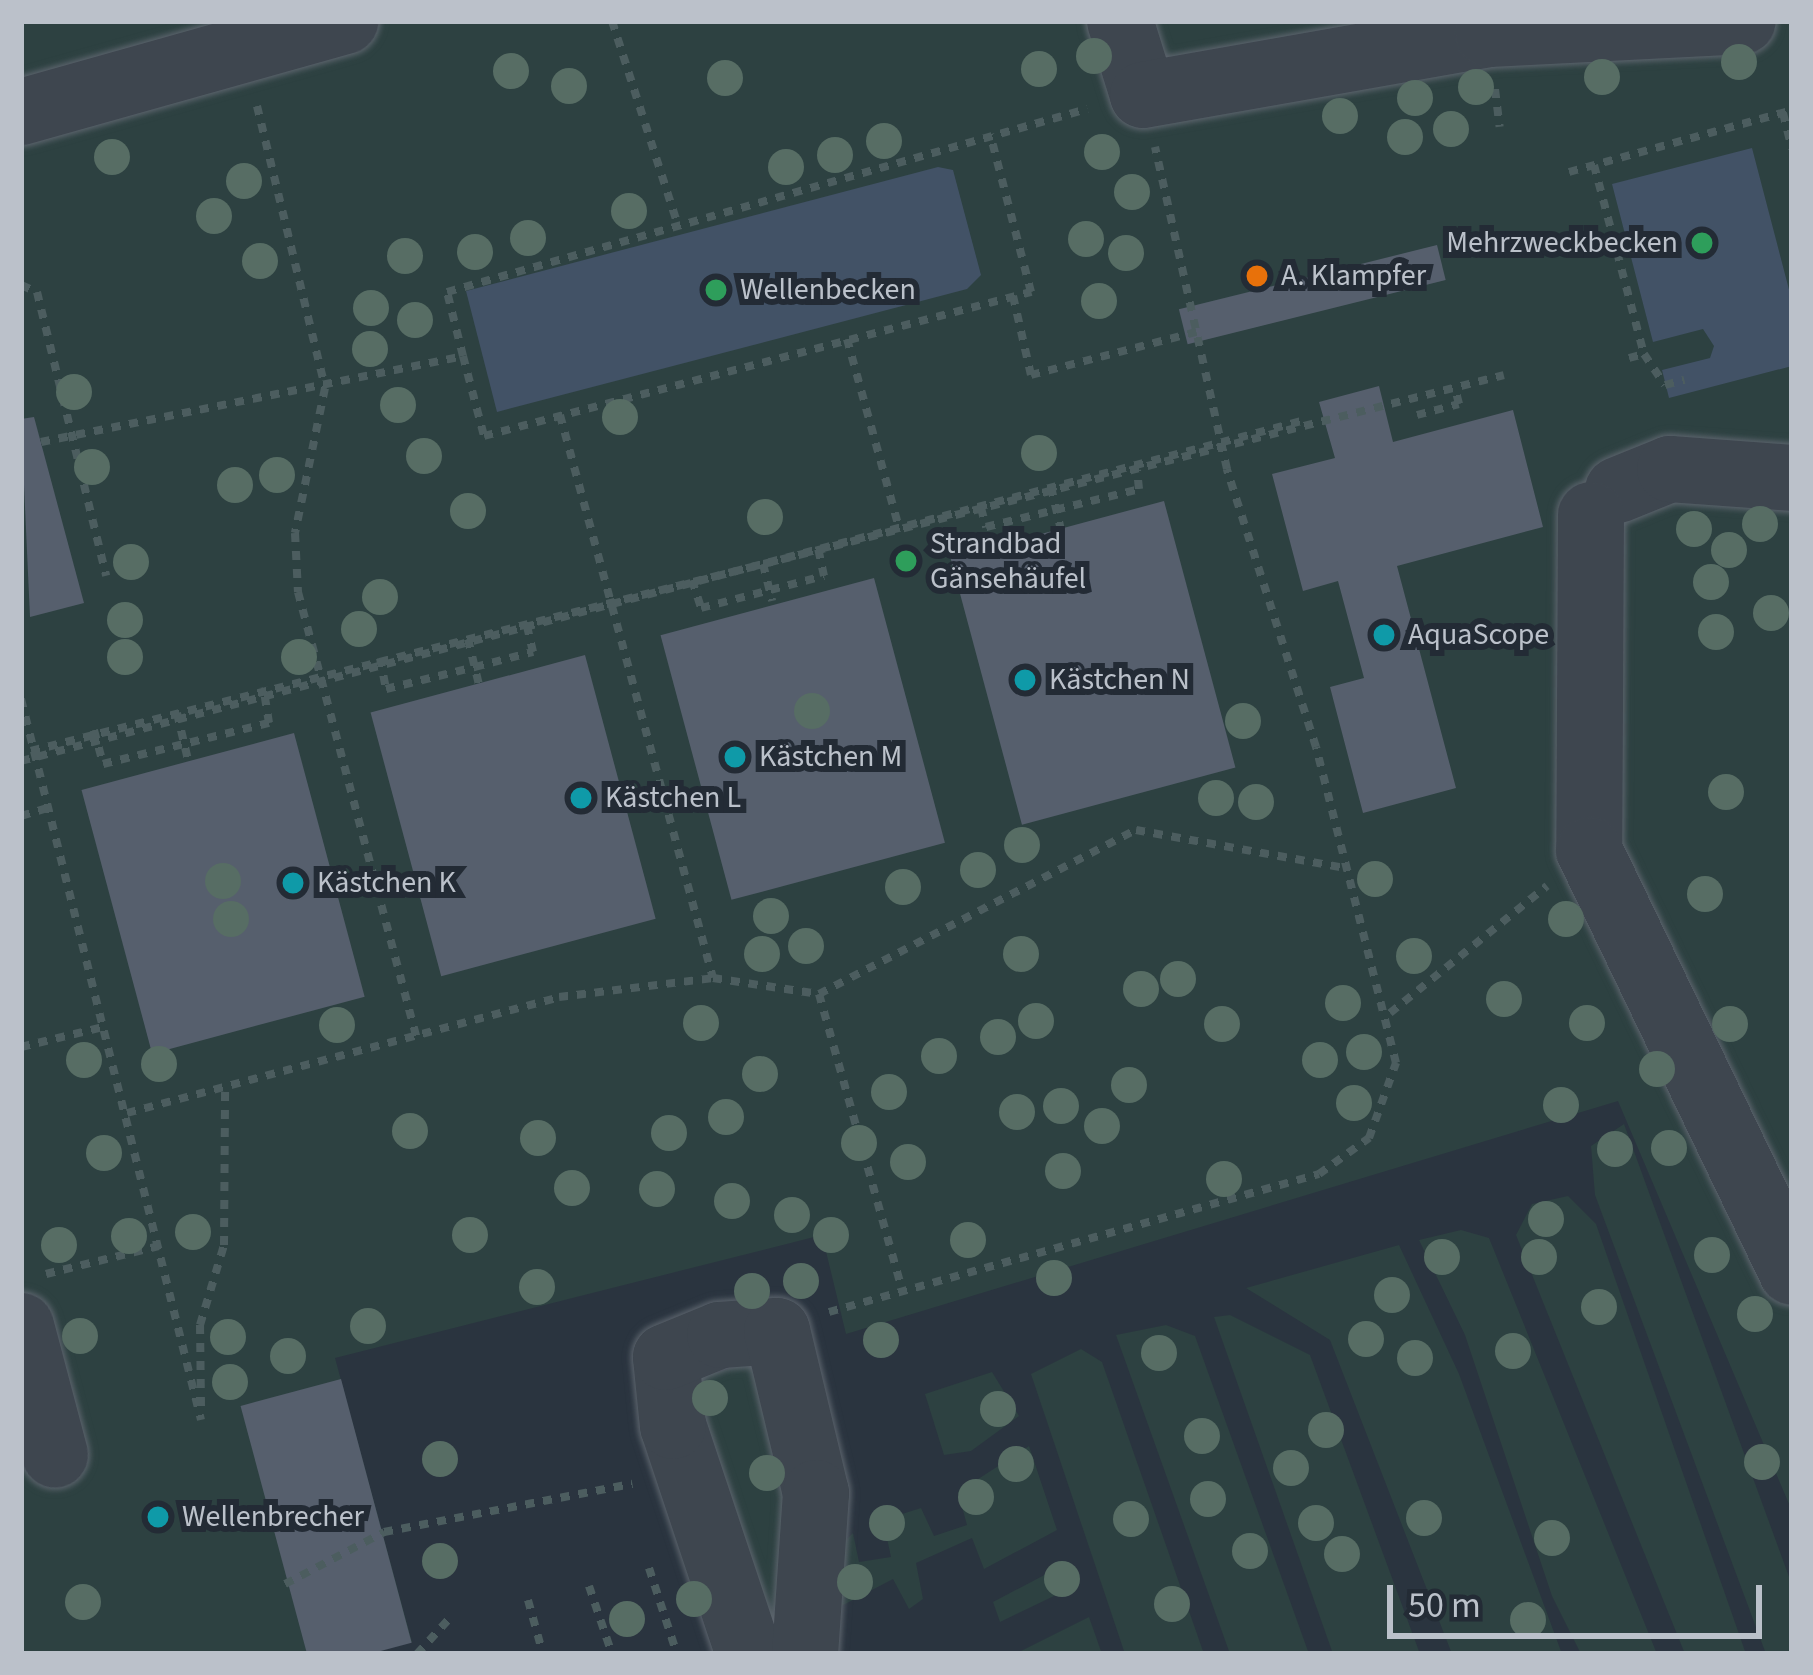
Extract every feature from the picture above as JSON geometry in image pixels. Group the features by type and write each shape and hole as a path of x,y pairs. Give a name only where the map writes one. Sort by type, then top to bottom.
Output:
{"street":[{"path":"21,112 344,21"},
{"path":"1120,21 1143,95 1608,22 1744,21"},
{"path":"1792,478 1670,470 1605,503 1589,850 1792,1271"},
{"path":"21,1326 55,1455"},
{"path":"748,1654 688,1470 666,1357 720,1335 777,1331 816,1493 805,1654"}],"path":[{"path":"612,21 677,220"},
{"path":"244,47 325,388 295,533 298,592 327,671 416,1037"},
{"path":"777,1331 902,1289 1319,1174 1369,1138 1396,1063 1390,1013 1222,449 1143,95 990,134 677,220 447,292 484,436 1031,292 990,134"},
{"path":"1569,172 1788,111 1792,149"},
{"path":"1594,165 1644,354 1666,385 1684,380"},
{"path":"21,285 38,292 66,433 106,576"},
{"path":"1013,296 1031,375 1196,332"},
{"path":"847,338 899,528"},
{"path":"1629,358 1644,354"},
{"path":"40,442 66,433 325,388 463,356"},
{"path":"32,751 94,730 1504,375"},
{"path":"1417,415 1459,404 1455,388"},
{"path":"560,415 713,978"},
{"path":"21,761 177,713 1305,420"},
{"path":"981,508 986,527 1139,488 1137,470"},
{"path":"1051,487 1061,530"},
{"path":"692,580 701,608 824,576 818,548"},
{"path":"763,564 772,601"},
{"path":"380,658 386,689 475,667 533,652 526,621"},
{"path":"468,639 480,689"},
{"path":"94,730 103,764 269,723 263,687"},
{"path":"21,699 25,731 127,1113 201,1420 200,1325 224,1245 225,1090"},
{"path":"177,713 188,760"},
{"path":"21,816 48,808"},
{"path":"127,1113 559,997 713,978 819,994 1136,830 1346,868"},
{"path":"1390,1013 1589,850"},
{"path":"819,994 902,1289"},
{"path":"21,1047 103,1027"},
{"path":"21,1281 160,1246"},
{"path":"285,1584 384,1532 688,1470"},
{"path":"649,1568 677,1654"},
{"path":"589,1586 612,1654"},
{"path":"527,1600 543,1654"},
{"path":"417,1654 448,1620"}],"green space":[{"name":"Strandbad Gänsehäufel","path":"21,21 1792,21 1792,1511 1618,1101 846,1334 822,1235 335,1358 412,1642 365,1654 21,1654"},
{"path":"1624,1124 1792,1585 1792,1654 1766,1654 1595,1195 1591,1146"},
{"path":"1568,1196 1596,1224 1746,1654 1685,1654 1516,1235 1532,1204"},
{"path":"1461,1230 1489,1238 1657,1654 1581,1654 1552,1596 1465,1335 1419,1240"},
{"path":"1399,1245 1459,1374 1562,1654 1452,1654 1330,1340 1246,1288"},
{"path":"1230,1315 1310,1355 1420,1654 1333,1654 1214,1317"},
{"path":"1166,1325 1195,1336 1309,1654 1230,1654 1116,1335"},
{"path":"1081,1349 1102,1362 1204,1654 1125,1654 1031,1374"},
{"path":"747,1364 759,1373 799,1500 773,1654 690,1380"},
{"path":"992,1372 1019,1416 971,1451 944,1455 925,1394"},
{"path":"1029,1446 1057,1530 984,1569 972,1538 916,1563 923,1599 909,1609 893,1579 828,1613 833,1553 853,1533 859,1562 891,1557 883,1520 921,1508 934,1536 967,1525 958,1492"},
{"path":"1069,1562 1077,1585 1000,1622 993,1602"},
{"path":"1089,1617 1102,1654 1015,1654"}],"water":[{"name":"Mehrzweckbecken","path":"1752,148 1792,301 1792,366 1669,398 1662,370 1710,358 1714,346 1703,329 1653,342 1612,184"},
{"name":"Wellenbecken","path":"938,167 953,170 981,275 967,289 497,412 466,291"}],"building":[{"path":"1437,245 1446,280 1188,344 1179,309"},
{"name":"AquaScope","path":"1379,386 1393,442 1513,410 1543,527 1397,566 1456,788 1363,813 1330,687 1364,678 1338,581 1303,591 1272,474 1335,458 1319,402"},
{"path":"34,417 84,603 30,617 21,419"},
{"path":"1164,501 1235,768 1022,825 951,558"},
{"path":"874,578 945,843 731,900 661,635"},
{"path":"585,655 656,919 441,976 371,712"},
{"path":"294,733 365,997 152,1054 81,790"},
{"path":"341,1379 412,1643 369,1654 307,1654 241,1406"}],"place":[{"name":"Mehrzweckbecken","path":"1702,243"},
{"name":"A. Klampfer","path":"1257,276"},
{"name":"Wellenbecken","path":"716,290"},
{"name":"Strandbad Gänsehäufel","path":"906,561"},
{"name":"AquaScope","path":"1384,635"},
{"name":"Kästchen N","path":"1025,680"},
{"name":"Kästchen M","path":"735,757"},
{"name":"Kästchen L","path":"581,798"},
{"name":"Kästchen K","path":"293,883"},
{"name":"Wellenbrecher","path":"158,1517"}]}
